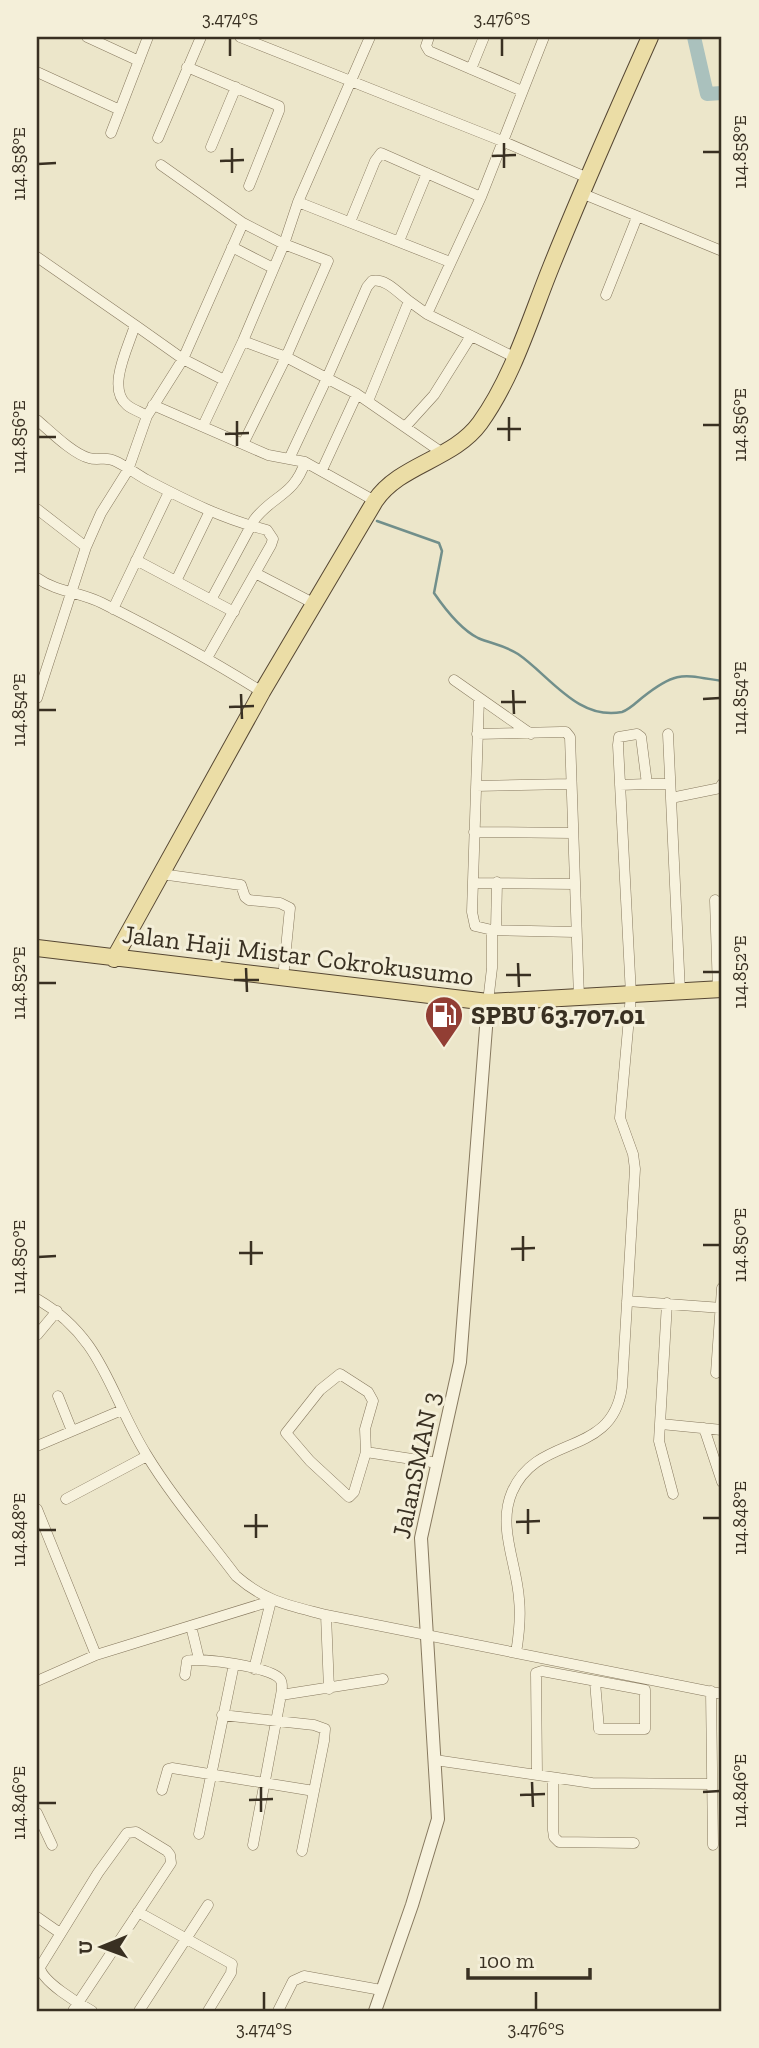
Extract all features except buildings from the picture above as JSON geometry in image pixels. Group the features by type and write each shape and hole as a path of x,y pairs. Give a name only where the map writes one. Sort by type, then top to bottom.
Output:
{"main road":[{"path":"114,958 262,692 375,501 390,483 462,442 482,421 514,357 581,193 650,37"},
{"name":"Jalan Haji Mistar Cokrokusumo","path":"37,948 488,1002 720,990"}],"street":[{"path":"87,37 138,61"},
{"path":"111,133 148,37"},
{"path":"158,138 201,37"},
{"path":"240,37 588,178"},
{"path":"202,426 243,341 284,244 298,202 370,37"},
{"path":"429,37 426,46 429,51 522,91"},
{"path":"471,69 484,37"},
{"path":"427,314 481,197 544,37"},
{"path":"187,67 277,104 279,109 248,186"},
{"path":"37,72 120,110"},
{"path":"211,147 236,88"},
{"path":"351,222 381,153 481,197"},
{"path":"161,165 243,223 284,244 328,261 286,358 243,444"},
{"path":"399,241 427,173"},
{"path":"581,193 722,251"},
{"path":"298,202 450,262"},
{"path":"606,295 637,217"},
{"path":"37,698 86,547 101,513 128,470 147,416 183,359 243,223"},
{"path":"232,247 273,268"},
{"path":"37,257 183,359 225,380"},
{"path":"289,459 372,281 378,279 386,282 427,314 514,357"},
{"path":"368,401 409,301"},
{"path":"135,326 118,380 120,393 126,404 147,416"},
{"path":"405,427 434,395 471,336"},
{"path":"243,341 286,358 357,394 444,454"},
{"path":"322,470 357,394"},
{"path":"153,405 268,455 305,462 375,501"},
{"path":"37,420 82,456 92,460 108,458 210,511 267,530 273,539 207,657"},
{"path":"211,600 262,509 295,485 305,462"},
{"path":"113,609 169,492"},
{"path":"37,509 86,547"},
{"path":"176,581 210,511"},
{"path":"136,560 234,612"},
{"path":"255,573 313,603"},
{"path":"37,578 49,586 93,599 113,609 207,657 262,692"},
{"path":"454,680 532,734"},
{"path":"479,698 472,920 480,929 575,932"},
{"path":"477,734 566,732 570,743 579,998"},
{"path":"516,1653 520,1627 519,1598 508,1532 508,1510 512,1492 526,1469 538,1459 588,1438 610,1420 618,1408 623,1375 635,1169 633,1154 622,1127 620,1110 631,995 619,737 637,734 641,737 647,784"},
{"path":"668,734 680,992"},
{"path":"476,786 570,784"},
{"path":"671,798 720,788 722,784"},
{"path":"620,785 670,785"},
{"path":"474,832 572,834"},
{"path":"161,874 241,885 245,898 249,900 287,905 292,912 283,978"},
{"path":"473,883 574,884"},
{"path":"488,1002 497,883"},
{"path":"715,901 720,990"},
{"name":"JalanSMAN 3","path":"375,2011 437,1826 438,1798 421,1538 460,1362 488,1002"},
{"path":"716,1373 722,1288"},
{"path":"37,1299 74,1326 97,1356 147,1456 236,1576 271,1601 326,1615 722,1694"},
{"path":"627,1301 722,1308"},
{"path":"667,1303 659,1441 673,1494"},
{"path":"37,1335 57,1311"},
{"path":"340,1374 371,1396 373,1402 365,1429 366,1452 354,1492 349,1497 287,1435 287,1430 320,1390 340,1374"},
{"path":"58,1396 72,1431"},
{"path":"37,1446 122,1410"},
{"path":"661,1424 722,1430"},
{"path":"704,1428 722,1482"},
{"path":"366,1452 438,1464"},
{"path":"66,1499 147,1456"},
{"path":"37,1509 96,1655"},
{"path":"37,1681 96,1655 271,1601"},
{"path":"254,1669 271,1601"},
{"path":"326,1615 329,1689"},
{"path":"191,1626 199,1659"},
{"path":"185,1675 187,1661 199,1659 254,1669 274,1674 280,1679 281,1695 253,1844"},
{"path":"199,1834 233,1664"},
{"path":"537,1775 536,1673 542,1671 645,1690 645,1729 599,1729 595,1682"},
{"path":"281,1695 383,1679"},
{"path":"711,1691 713,1846"},
{"path":"222,1715 314,1725 325,1729 302,1851"},
{"path":"435,1760 592,1783 711,1784"},
{"path":"162,1790 167,1769 314,1791"},
{"path":"553,1778 553,1830 554,1837 559,1842 634,1843"},
{"path":"37,1813 52,1845"},
{"path":"75,2007 171,1859 167,1851 136,1832 127,1833 98,1873 43,1960 40,1971 75,2007 92,2011"},
{"path":"139,2011 208,1905"},
{"path":"138,1912 232,1964 231,1973 208,2011"},
{"path":"37,1917 60,1933"},
{"path":"278,2011 293,1981 304,1976 381,1990"}],"waterway":[{"path":"694,37 707,94 722,93"},
{"path":"377,521 439,543 442,551 434,593 453,618 478,638 518,654 565,694 592,710 622,712 673,678 689,676 722,681"}],"place":[{"name":"SPBU 63.707.01","path":"444,1049"}]}
